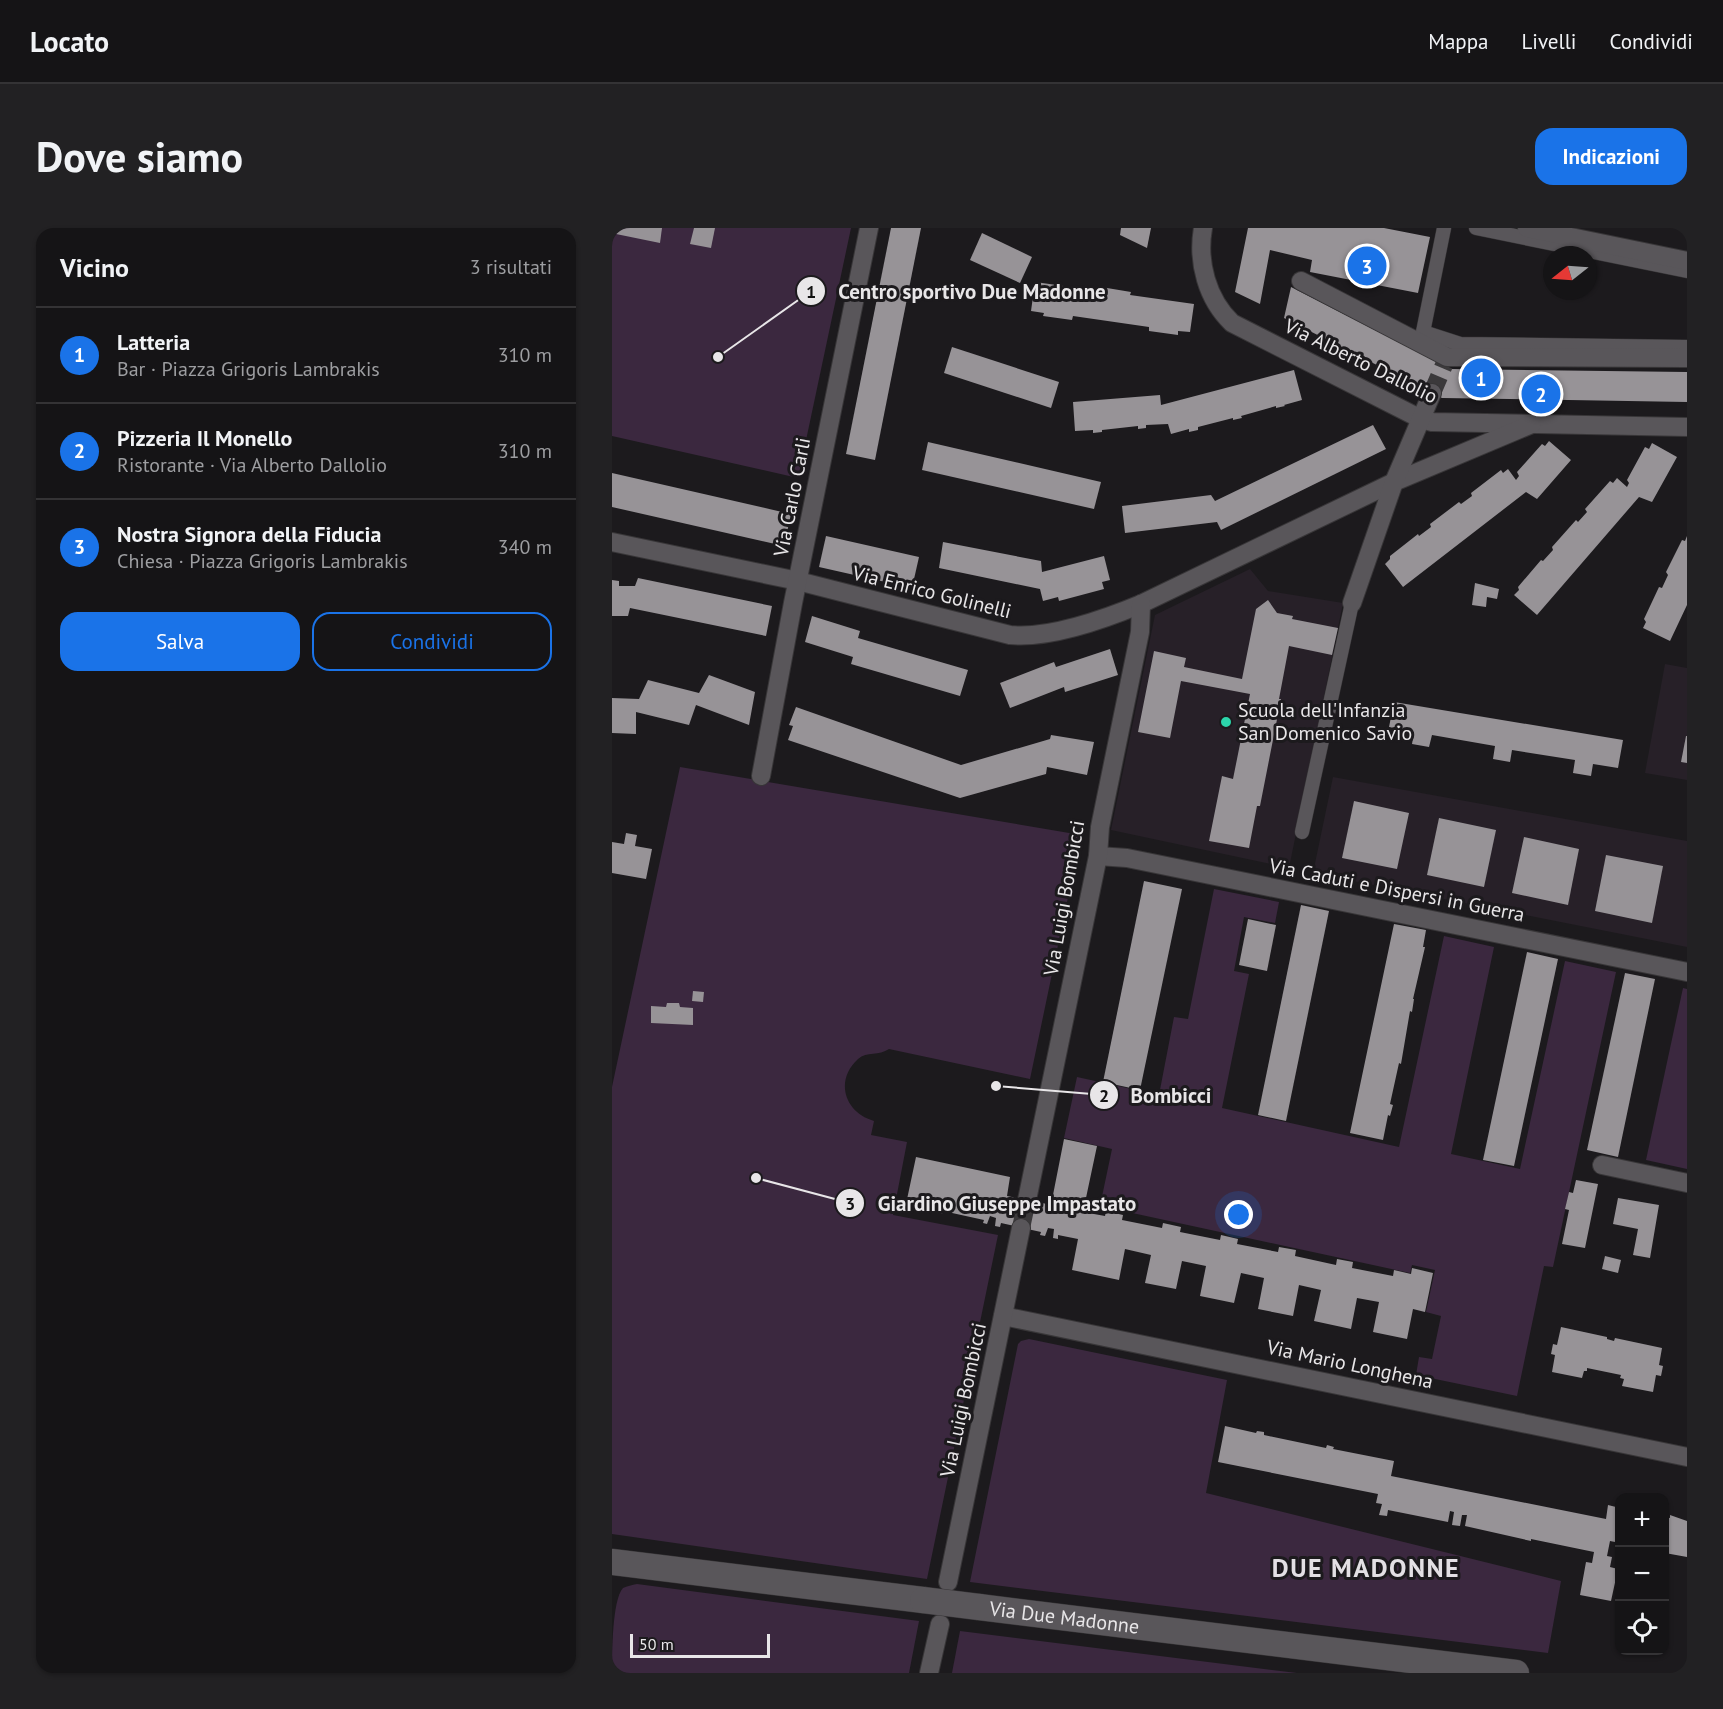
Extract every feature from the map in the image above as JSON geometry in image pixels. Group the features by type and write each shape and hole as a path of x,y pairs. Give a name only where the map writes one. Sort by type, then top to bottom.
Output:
{"main road":[{"name":"Via Due Madonne","path":"612,1562 1516,1673"}],"street":[{"name":"Via Carlo Carli","path":"761,776 869,228"},
{"name":"Via Alberto Dallolio","path":"1203,228 1201,256 1205,274 1215,303 1232,323 1421,419 1432,422 1687,427"},
{"path":"1444,228 1423,332 1460,344 1687,347"},
{"path":"1476,228 1687,271"},
{"path":"1527,228 1561,231 1687,261"},
{"path":"1301,281 1446,361 1687,358"},
{"path":"1302,832 1352,603 1394,482 1432,393"},
{"name":"Via Enrico Golinelli","path":"612,542 798,582 1010,635 1039,634 1109,616 1141,604 1394,482 1532,424"},
{"name":"Via Luigi Bombicci","path":"1027,1200 1098,856 1100,827 1140,632 1141,604"},
{"name":"Via Caduti e Dispersi in Guerra","path":"1098,856 1127,858 1687,972"},
{"path":"1602,1165 1687,1183"},
{"name":"Via Luigi Bombicci","path":"948,1582 1021,1228"},
{"name":"Via Mario Longhena","path":"1003,1316 1687,1457"},
{"path":"929,1673 940,1624"}],"shaded area":[{"path":"612,228 851,228 798,478 612,436"},
{"name":"Scuola dell'Infanzia San Domenico Savio","path":"1250,569 1268,591 1343,603 1289,868 1111,830 1155,615"},
{"path":"1665,664 1687,668 1687,780 1645,773"},
{"path":"680,767 1081,835 1030,1079 889,1049 858,1059 846,1077 846,1095 850,1104 864,1117 874,1121 871,1135 907,1142 893,1215 998,1235 927,1579 612,1534 612,1087"},
{"path":"1333,777 1687,841 1687,947 1313,873"},
{"path":"1214,889 1279,902 1275,923 1244,917 1234,971 1249,974 1222,1108 1399,1147 1444,936 1494,947 1451,1154 1520,1169 1565,961 1616,972 1553,1267 1544,1266 1517,1396 1416,1375 1419,1357 1432,1359 1441,1316 1426,1312 1435,1270 1412,1265 1410,1273 1100,1206 1112,1149 1064,1138 1077,1077 1159,1095 1174,1017 1188,1019"},
{"path":"1683,988 1687,989 1687,1169 1646,1160"},
{"path":"1029,1339 1227,1380 1206,1493 1561,1581 1548,1653 970,1582 1018,1344"},
{"path":"637,1584 919,1621 909,1673 612,1673 613,1628 619,1594 623,1588"},
{"path":"960,1631 1297,1673 952,1673"}],"building":[{"path":"617,228 662,228 660,243 616,234"},
{"path":"694,228 715,228 711,248 690,244"},
{"path":"891,228 921,228 875,460 846,454"},
{"path":"1121,228 1151,228 1147,248 1120,235"},
{"path":"1248,228 1384,228 1430,237 1418,293 1310,272 1312,260 1270,250 1260,304 1235,292"},
{"path":"982,233 1032,257 1020,283 970,260"},
{"path":"1035,282 1100,291 1101,287 1131,292 1130,295 1194,304 1190,332 1178,331 1178,335 1149,331 1149,327 1073,316 1072,320 1043,316 1044,313 1031,311"},
{"path":"1291,287 1451,369 1687,372 1687,402 1442,398 1284,318"},
{"path":"952,347 1059,382 1051,408 944,373"},
{"path":"1294,370 1302,400 1241,416 1242,418 1233,420 1233,418 1198,427 1198,430 1189,432 1189,429 1171,434 1168,424 1146,425 1146,428 1138,429 1138,426 1102,430 1102,432 1093,433 1093,430 1075,431 1073,402 1160,395 1161,405"},
{"path":"1373,425 1386,449 1221,530 1217,522 1125,533 1122,506 1211,495 1215,501"},
{"path":"1549,441 1571,460 1537,499 1526,492 1403,587 1385,564 1390,556 1431,527 1430,524 1459,502 1461,504 1472,496 1471,493 1501,470 1503,473 1508,469 1516,480 1519,476 1517,472 1542,444 1545,446"},
{"path":"928,442 1101,482 1094,509 922,470"},
{"path":"1652,443 1677,457 1652,502 1639,497 1537,615 1514,595 1519,590 1518,587 1541,560 1543,561 1553,550 1552,547 1576,520 1578,522 1587,512 1585,509 1610,481 1613,483 1617,478 1627,487 1629,483 1627,480 1645,447 1649,449"},
{"path":"612,473 791,514 784,546 612,507"},
{"path":"826,536 919,557 912,588 819,567"},
{"path":"1687,536 1687,605 1670,641 1643,628 1646,622 1644,619 1659,587 1662,588 1668,575 1666,572 1682,540 1685,541"},
{"path":"943,542 1041,561 1042,572 1104,556 1110,580 1102,582 1104,589 1059,601 1058,597 1043,601 1040,589 939,568"},
{"path":"638,578 772,606 766,636 630,608 628,616 612,616 612,580 619,581 619,586 635,586"},
{"path":"1475,583 1499,589 1497,599 1487,597 1486,607 1472,605"},
{"path":"1268,600 1277,613 1293,616 1292,619 1338,628 1332,655 1289,646 1260,806 1257,806 1249,848 1209,841 1222,776 1233,779 1250,694 1181,681 1170,738 1138,732 1154,651 1186,658 1184,667 1242,679 1256,609"},
{"path":"812,616 860,631 858,638 968,670 960,696 851,664 853,657 805,642"},
{"path":"1110,649 1118,675 1065,692 1064,687 1010,708 1000,683 1054,662 1056,667"},
{"path":"709,675 755,692 749,725 696,705 689,725 636,712 636,734 612,733 612,698 639,699 648,680 699,693"},
{"path":"1394,702 1623,740 1618,768 1593,764 1591,776 1573,773 1575,760 1512,750 1510,762 1493,759 1495,746 1432,735 1429,747 1412,744 1414,732 1389,727"},
{"path":"796,707 961,765 1050,739 1051,735 1094,742 1087,775 1047,767 1046,774 960,798 788,740 793,726 789,725"},
{"path":"1687,736 1687,763 1681,762"},
{"path":"1354,801 1409,813 1397,869 1342,858"},
{"path":"1439,818 1496,830 1484,887 1427,875"},
{"path":"626,833 637,835 635,846 652,849 646,879 612,873 612,842 624,844"},
{"path":"1524,837 1579,849 1568,905 1512,893"},
{"path":"1606,855 1663,866 1652,923 1595,911"},
{"path":"1144,881 1182,889 1140,1090 1103,1082"},
{"path":"1301,905 1329,911 1286,1121 1258,1115"},
{"path":"1248,919 1276,925 1267,971 1239,965"},
{"path":"1394,924 1426,930 1423,947 1425,947 1412,1012 1410,1011 1401,1064 1399,1063 1390,1104 1393,1105 1390,1116 1388,1115 1383,1140 1350,1133"},
{"path":"1527,952 1558,959 1514,1166 1483,1160"},
{"path":"1625,973 1655,979 1618,1157 1587,1150"},
{"path":"693,991 704,992 703,1002 692,1001"},
{"path":"667,1003 679,1003 680,1007 693,1008 693,1025 651,1023 651,1006 666,1007"},
{"path":"1064,1139 1097,1146 1083,1212 1105,1216 1106,1211 1123,1215 1122,1220 1162,1228 1163,1223 1181,1227 1180,1232 1220,1240 1221,1235 1238,1239 1237,1244 1278,1252 1279,1247 1296,1250 1295,1256 1336,1265 1337,1259 1353,1262 1352,1268 1393,1276 1394,1270 1411,1274 1412,1268 1433,1273 1425,1312 1413,1309 1407,1339 1373,1332 1379,1302 1357,1298 1351,1329 1314,1321 1321,1290 1299,1285 1293,1316 1258,1309 1264,1278 1241,1273 1234,1303 1200,1296 1206,1266 1182,1261 1176,1289 1145,1283 1151,1255 1125,1249 1119,1280 1072,1270 1078,1239 1058,1235 1058,1239 1053,1238 1054,1229 1048,1228 1045,1236 1040,1235 1041,1232 1001,1223 1000,1227 995,1226 996,1218 990,1216 987,1224 983,1223 984,1220 943,1211 942,1214 937,1213 938,1205 933,1204 930,1212 925,1208 906,1204 916,1157 1010,1177 1007,1196 1047,1204 1049,1199 1052,1200"},
{"path":"1576,1180 1598,1184 1585,1248 1562,1244 1569,1210 1565,1209 1569,1192 1573,1193"},
{"path":"1618,1198 1659,1205 1650,1258 1633,1255 1638,1229 1613,1224"},
{"path":"1605,1256 1621,1260 1618,1273 1602,1269"},
{"path":"1561,1327 1607,1337 1614,1341 1615,1338 1662,1348 1659,1365 1663,1366 1661,1376 1656,1375 1653,1392 1622,1386 1624,1379 1620,1378 1621,1375 1587,1368 1582,1378 1552,1372 1555,1355 1551,1354 1553,1344 1557,1345"},
{"path":"1225,1426 1256,1433 1257,1431 1264,1432 1264,1435 1326,1448 1327,1445 1334,1447 1333,1449 1394,1461 1391,1476 1606,1519 1608,1505 1615,1507 1615,1542 1610,1541 1607,1556 1612,1557 1610,1567 1615,1568 1611,1601 1580,1595 1586,1562 1592,1563 1594,1552 1465,1526 1467,1515 1462,1515 1460,1526 1452,1525 1454,1512 1450,1511 1448,1522 1388,1510 1387,1516 1379,1515 1382,1504 1376,1503 1378,1494 1218,1462"},
{"path":"1670,1515 1687,1521 1687,1557 1669,1554"}],"tunnel":[{"path":"1432,393 1444,365"},
{"path":"1021,1228 1027,1200"}],"place":[{"name":"Nostra Signora della Fiducia","path":"1367,266"},
{"name":"Centro sportivo Due Madonne","path":"718,357"},
{"name":"Latteria","path":"1481,378"},
{"name":"Pizzeria Il Monello","path":"1541,394"},
{"name":"Scuola dell'Infanzia San Domenico Savio","path":"1226,722"},
{"name":"Bombicci","path":"996,1086"},
{"name":"Giardino Giuseppe Impastato","path":"756,1178"}],"district":[{"name":"DUE MADONNE","path":"1366,1568"}]}
